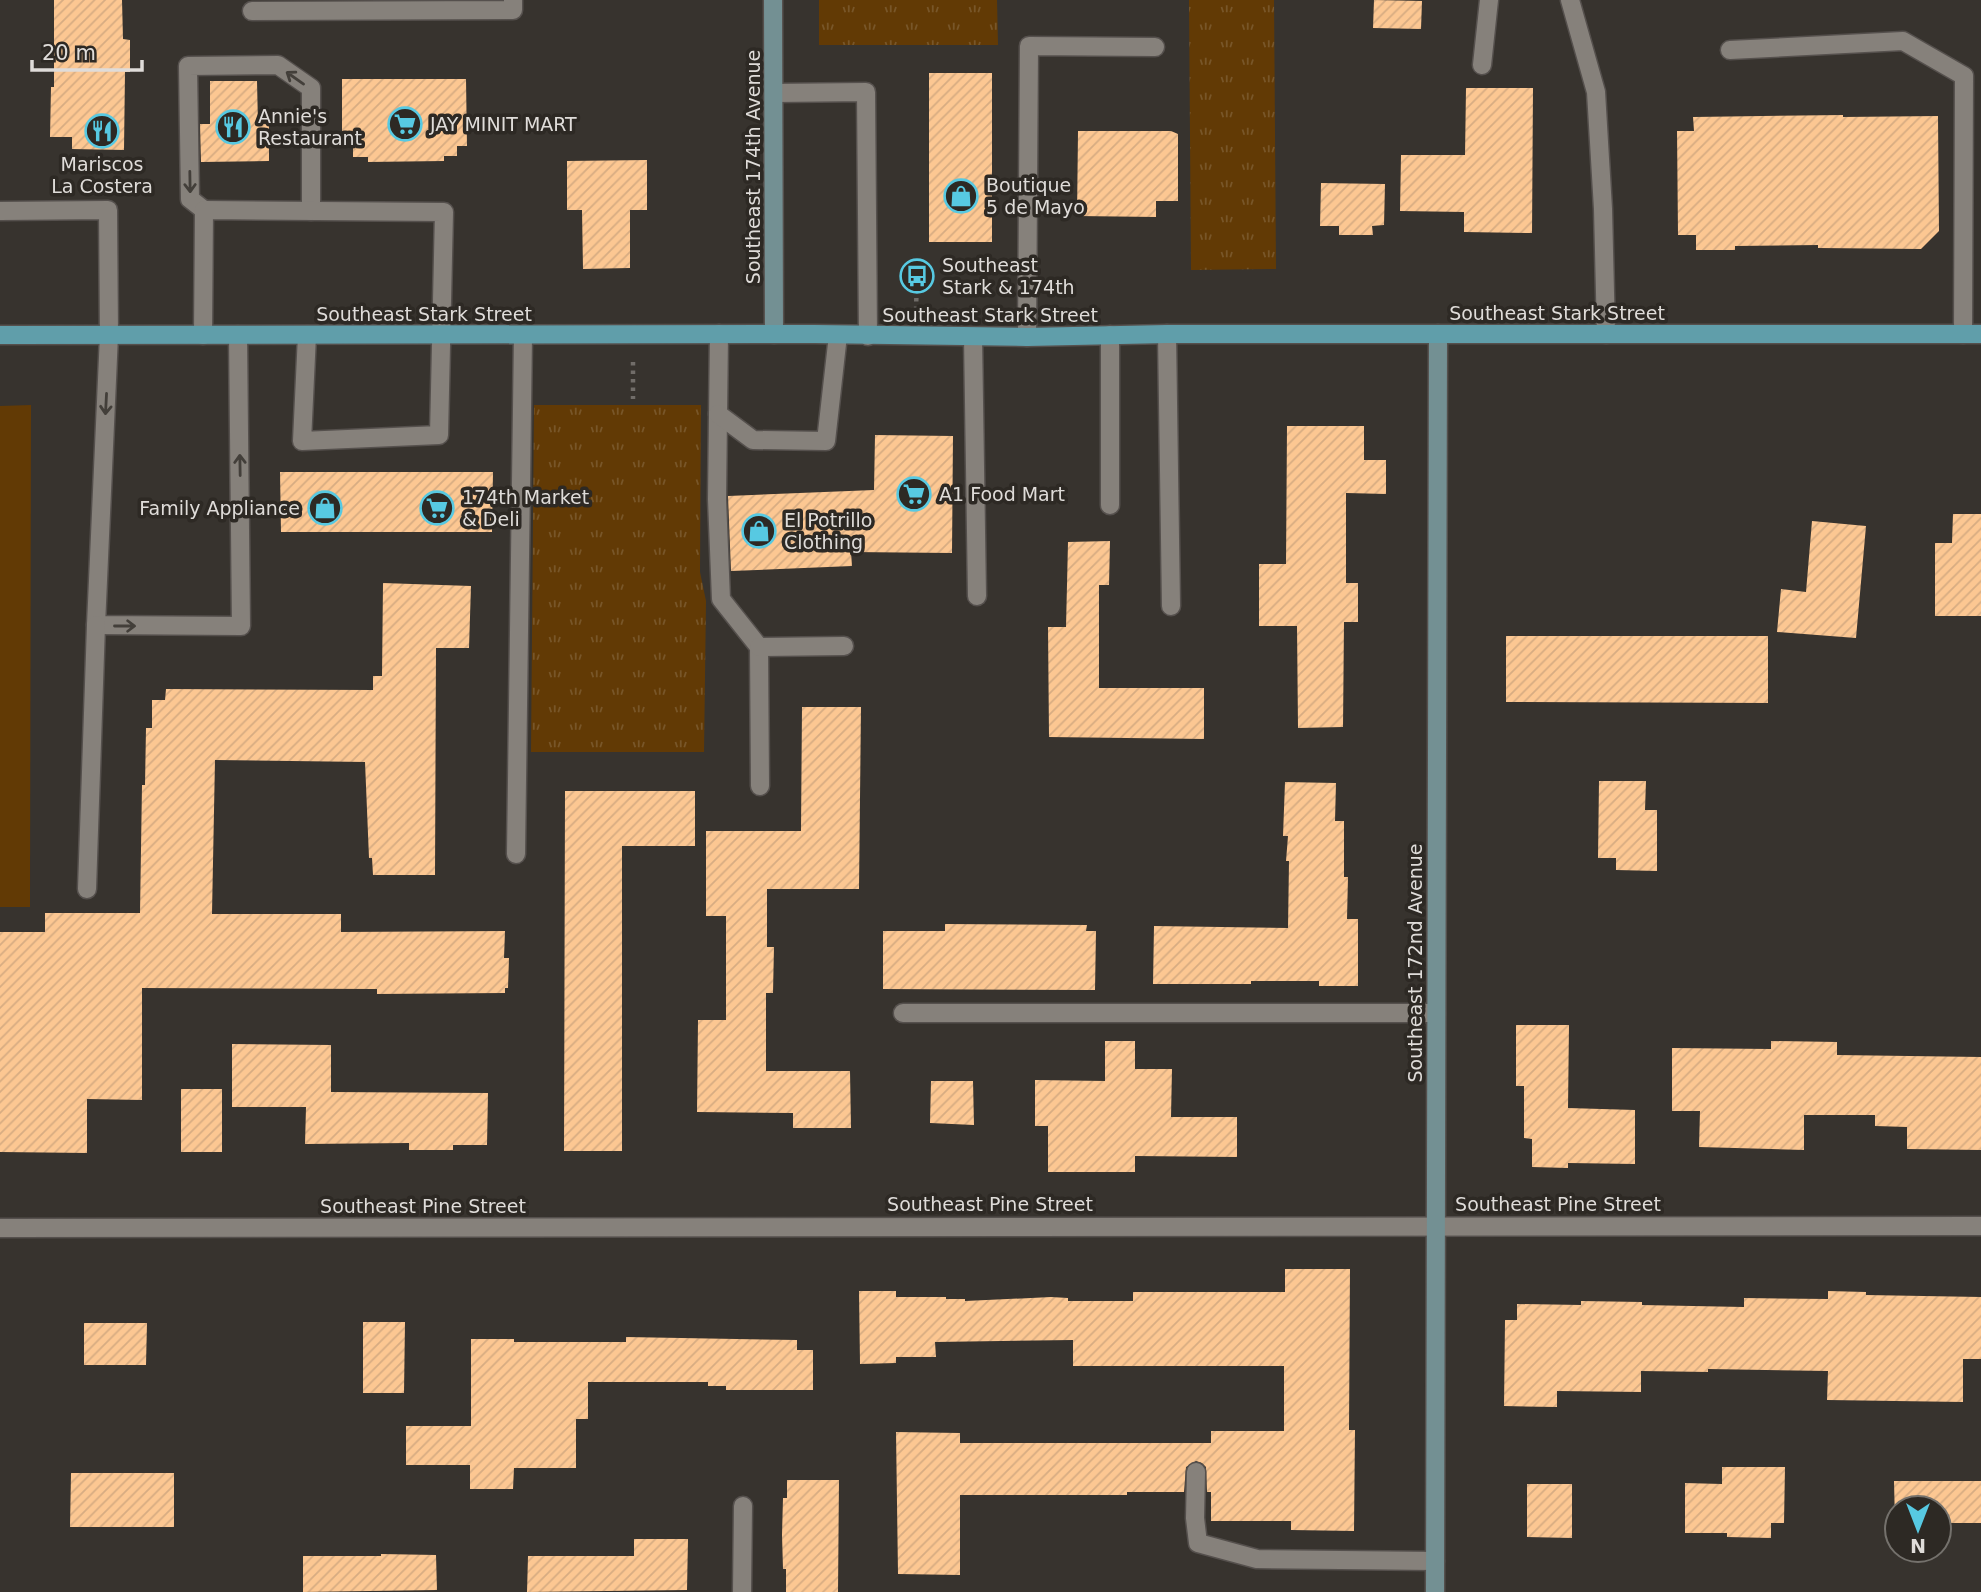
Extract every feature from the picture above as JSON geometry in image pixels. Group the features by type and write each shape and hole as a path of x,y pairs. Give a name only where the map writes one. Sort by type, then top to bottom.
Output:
{"main road":[{"name":"Southeast Stark Street","path":"0,335 774,334 1027,337 1167,334 1972,334"}],"street":[{"path":"253,11 513,10 513,0"},
{"name":"Southeast 174th Avenue","path":"774,0 774,334"},
{"path":"1482,65 1489,0"},
{"path":"1570,0 1596,92 1603,209 1606,334"},
{"path":"1730,50 1903,41 1964,76 1972,334"},
{"path":"1027,337 1029,46 1155,47"},
{"path":"307,335 302,441 439,435 444,212 311,211 204,210 190,199 188,66 278,65 311,89 311,211"},
{"path":"774,93 866,92 868,336"},
{"path":"0,211 108,210 109,335 87,889"},
{"path":"203,335 204,210"},
{"path":"719,334 716,499 721,599 759,647 760,786"},
{"path":"1167,334 1171,606"},
{"name":"Southeast 172nd Avenue","path":"1435,1592 1438,334"},
{"path":"96,625 241,626 238,335"},
{"path":"516,854 523,335"},
{"path":"718,414 752,440 826,441 838,335"},
{"path":"1110,335 1110,505"},
{"path":"973,337 977,596"},
{"path":"759,647 844,646"},
{"path":"903,1013 1436,1013"},
{"name":"Southeast Pine Street","path":"0,1228 1981,1226"},
{"path":"1196,1472 1195,1518 1198,1543 1257,1559 1435,1561"},
{"path":"742,1592 743,1506"}],"path":[{"path":"633,334 633,399"}],"green space":[{"path":"819,0 997,0 998,45 819,45"},
{"path":"1189,0 1274,0 1276,269 1191,270"},
{"path":"31,405 30,907 0,907 0,406"},
{"path":"534,405 701,405 700,572 706,601 704,752 531,752"}],"building":[{"path":"54,0 122,0 123,39 130,40 130,72 125,72 124,150 72,149 72,137 50,137 51,87 54,87"},
{"path":"1374,0 1422,1 1421,29 1373,28"},
{"path":"929,73 992,73 992,242 929,242"},
{"path":"342,79 466,79 467,146 457,146 457,156 444,156 444,161 368,162 368,157 353,157 353,147 342,147"},
{"path":"210,81 257,81 258,124 269,124 269,161 201,162 200,124 210,124"},
{"path":"1466,88 1533,88 1532,233 1464,232 1464,212 1400,211 1401,155 1465,155"},
{"path":"1938,116 1939,231 1921,249 1818,248 1818,245 1735,246 1735,250 1696,250 1696,235 1678,235 1677,131 1694,131 1693,117"},
{"path":"1078,131 1171,131 1178,134 1178,201 1156,201 1156,217 1077,216"},
{"path":"647,160 647,210 630,210 630,268 583,269 582,210 567,210 567,161"},
{"path":"1321,183 1385,184 1384,225 1372,226 1373,235 1339,235 1339,226 1320,226"},
{"path":"1287,426 1364,426 1364,460 1386,460 1386,494 1346,493 1346,583 1358,583 1358,622 1344,622 1343,727 1298,728 1297,626 1259,626 1259,564 1286,564"},
{"path":"875,435 953,436 952,553 851,552 852,566 731,571 728,496 874,490"},
{"path":"280,472 493,472 492,532 281,532"},
{"path":"1953,514 1981,514 1981,616 1935,616 1935,543 1952,543"},
{"path":"1812,521 1866,526 1856,638 1777,632 1781,589 1806,592"},
{"path":"1110,541 1109,585 1099,585 1099,688 1204,688 1204,739 1049,737 1048,627 1066,627 1068,542"},
{"path":"383,583 471,586 469,648 436,648 435,875 373,875 372,858 369,858 365,762 215,760 212,914 341,914 341,932 505,931 504,958 509,958 508,988 505,988 505,993 377,994 377,989 142,988 142,1100 87,1099 87,1153 0,1152 0,932 45,932 45,913 140,913 142,785 145,785 146,728 152,728 152,700 165,700 166,689 373,690 373,676 382,676"},
{"path":"1506,636 1768,636 1768,703 1506,702"},
{"path":"802,707 861,707 859,889 767,889 767,947 774,947 773,993 766,993 766,1071 850,1071 851,1128 793,1128 793,1113 697,1112 698,1020 726,1020 726,916 706,916 706,831 801,831"},
{"path":"1599,781 1646,781 1645,810 1657,810 1657,871 1616,870 1616,858 1598,858"},
{"path":"1285,782 1336,783 1335,821 1344,821 1344,877 1348,877 1347,919 1358,919 1358,986 1319,986 1319,981 1153,984 1154,926 1288,928 1288,836 1283,836"},
{"path":"565,791 695,791 695,846 622,846 622,1151 564,1151"},
{"path":"945,924 1087,925 1086,931 1096,931 1095,990 883,989 883,931 945,931"},
{"path":"1516,1025 1569,1025 1568,1108 1635,1110 1635,1164 1568,1163 1568,1168 1532,1167 1532,1139 1524,1138 1524,1086 1516,1086"},
{"path":"1105,1041 1135,1041 1135,1069 1172,1069 1171,1117 1237,1117 1237,1157 1135,1156 1135,1172 1048,1172 1048,1126 1035,1126 1035,1080 1105,1081"},
{"path":"1771,1041 1837,1042 1837,1055 1981,1057 1981,1150 1907,1149 1907,1127 1875,1126 1875,1115 1804,1115 1804,1150 1699,1147 1700,1111 1672,1111 1672,1048 1771,1049"},
{"path":"232,1044 331,1045 331,1092 488,1093 487,1145 453,1145 453,1150 409,1150 409,1143 305,1144 306,1107 232,1107"},
{"path":"931,1081 973,1081 974,1125 930,1123"},
{"path":"181,1089 222,1089 222,1152 181,1152"},
{"path":"1285,1269 1350,1269 1349,1430 1355,1430 1354,1531 1291,1530 1291,1521 1211,1521 1211,1492 1207,1492 1206,1467 1196,1461 1186,1467 1184,1492 1127,1492 1127,1495 960,1495 960,1575 898,1574 896,1432 960,1433 960,1443 1211,1443 1211,1431 1284,1431 1284,1366 1073,1366 1073,1340 935,1342 936,1357 896,1357 896,1363 860,1364 859,1291 896,1291 896,1297 946,1297 965,1301 1051,1297 1068,1298 1068,1301 1133,1301 1133,1292 1285,1292"},
{"path":"1828,1291 1866,1292 1866,1295 1981,1297 1981,1359 1963,1359 1963,1402 1827,1400 1828,1371 1708,1369 1708,1372 1641,1371 1641,1392 1557,1391 1557,1407 1504,1406 1505,1320 1517,1320 1517,1304 1581,1305 1581,1301 1744,1307 1744,1298 1828,1299"},
{"path":"363,1322 405,1322 404,1393 363,1393"},
{"path":"84,1323 147,1323 146,1365 84,1365"},
{"path":"626,1337 797,1340 797,1350 813,1350 813,1390 726,1390 726,1386 708,1386 708,1382 588,1382 588,1419 576,1419 576,1468 514,1468 513,1489 470,1489 470,1465 406,1465 406,1426 471,1426 471,1339 514,1339 514,1342 626,1342"},
{"path":"1722,1467 1785,1467 1784,1523 1771,1523 1771,1538 1727,1537 1727,1533 1685,1533 1685,1483 1722,1484"},
{"path":"71,1473 174,1473 174,1527 70,1527"},
{"path":"787,1480 839,1480 838,1592 786,1592 782,1535 783,1498 787,1498"},
{"path":"1894,1481 1981,1481 1981,1523 1953,1523 1953,1494 1894,1494"},
{"path":"1527,1484 1572,1484 1572,1538 1527,1537"},
{"path":"634,1539 688,1539 687,1590 527,1592 528,1556 634,1556"},
{"path":"436,1555 437,1590 303,1592 303,1556"}],"place":[{"name":"JAY MINIT MART","path":"405,124"},
{"name":"Annie's Restaurant","path":"233,127"},
{"name":"Mariscos La Costera","path":"102,131"},
{"name":"Boutique 5 de Mayo","path":"961,196"},
{"name":"Southeast Stark & 174th","path":"917,276"},
{"name":"A1 Food Mart","path":"914,494"},
{"name":"Family Appliance","path":"325,508"},
{"name":"174th Market & Deli","path":"437,508"},
{"name":"El Potrillo Clothing","path":"759,531"}]}
